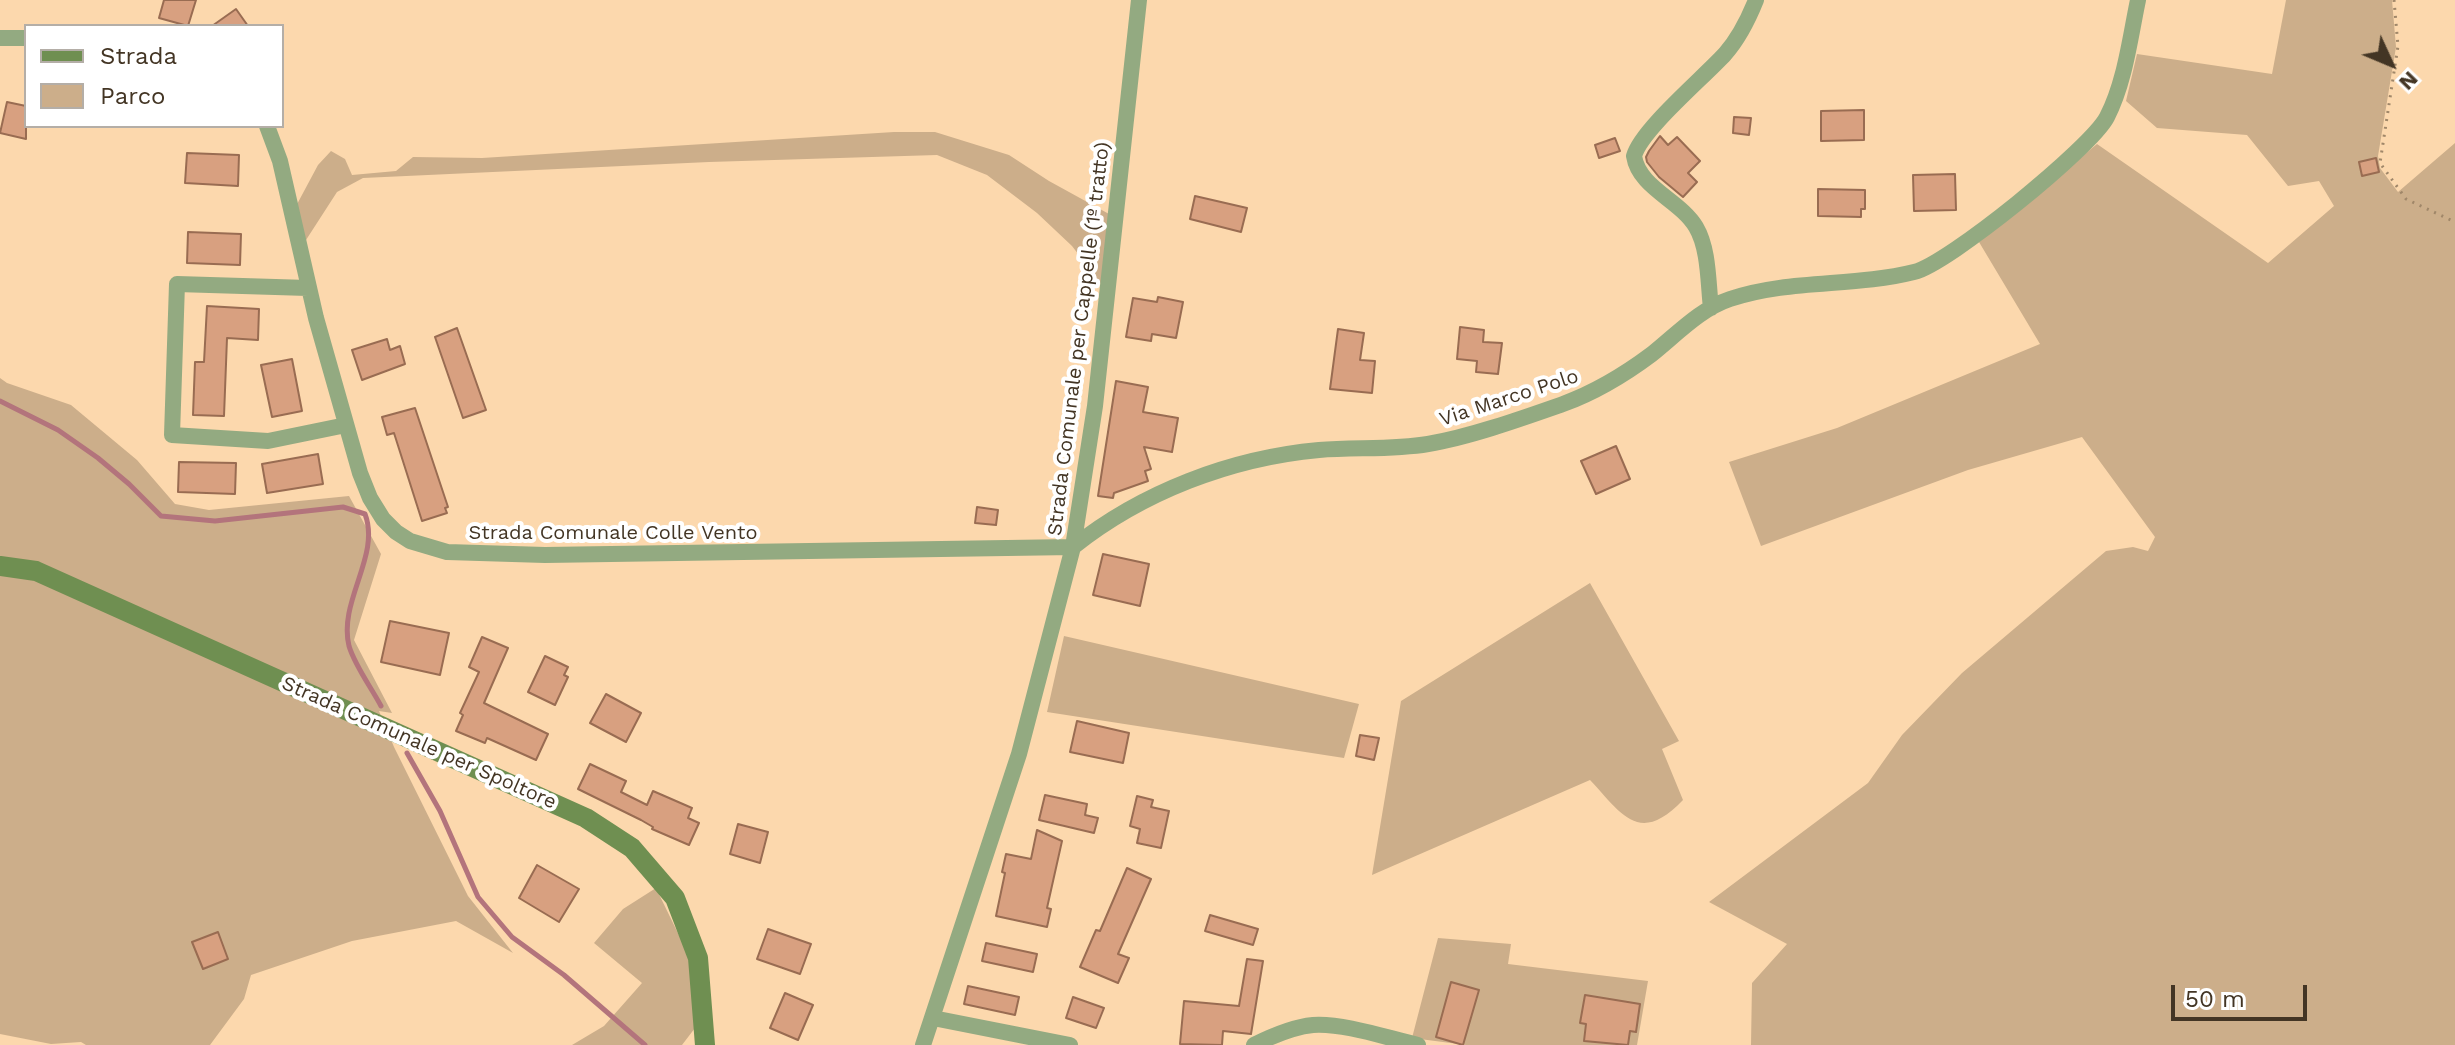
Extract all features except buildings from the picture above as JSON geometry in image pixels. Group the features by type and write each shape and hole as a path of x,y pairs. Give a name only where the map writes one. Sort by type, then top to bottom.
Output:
{"street":[{"name":"Strada Comunale per Cappelle (1º tratto)","path":"923,1045 1019,754 1073,547 1097,390 1139,0"},
{"path":"1711,308 1703,249 1697,229 1682,210 1641,175 1634,156 1645,136 1727,51 1743,29 1756,0"},
{"name":"Via Marco Polo","path":"1073,547 1129,508 1227,469 1303,451 1430,444 1559,405 1620,377 1711,308 1726,301 1757,293 1911,273 1935,264 2079,152 2100,130 2117,94 2138,0"},
{"path":"0,38 24,38"},
{"name":"Strada Comunale Colle Vento","path":"268,128 280,161 308,288 365,486 383,519 410,541 447,552 489,555 1073,547"},
{"path":"308,288 177,284 172,435 268,441 346,425"},
{"name":"Strada Comunale per Spoltore","path":"0,566 36,571 586,818 632,848 675,898 698,958 705,1045"},
{"path":"933,1018 1070,1045"},
{"path":"1254,1045 1282,1033 1316,1025 1418,1045"}],"path":[{"path":"2394,0 2398,46 2380,163 2406,199 2455,222"}],"green space":[{"path":"2286,0 2392,0 2396,47 2378,156 2380,168 2398,192 2455,143 2455,1045 1751,1045 1752,983 1787,944 1709,902 1868,783 1902,735 1962,673 2106,551 2133,547 2148,551 2155,537 2082,437 1968,470 1761,546 1729,462 1837,428 2040,344 1979,242 2097,144 2268,263 2334,206 2319,181 2288,186 2247,135 2157,128 2126,101 2137,54 2272,74"},
{"path":"935,132 1009,155 1109,214 1102,285 1072,246 1037,213 987,175 937,155 363,178 337,192 306,240 295,208 318,165 331,151 345,159 352,175 396,171 413,157 482,158"},
{"path":"0,378 71,405 137,460 175,504 209,510 349,496 381,554 354,640 392,713 379,711 468,896 513,953 456,921 352,941 251,975 244,999 210,1045 51,1044 0,1034"},
{"path":"1590,583 1679,741 1662,749 1683,800 1668,814 1643,823 1622,813 1590,780 1372,875 1401,701"},
{"path":"1064,636 1359,704 1344,758 1047,712"},
{"path":"656,888 690,958 695,1028 682,1045 572,1045 604,1026 642,983 594,943 623,909"},
{"path":"1438,938 1511,944 1508,964 1648,981 1637,1045 1466,1045 1412,1038"}],"waterway":[{"path":"0,401 58,430 98,458 161,516 215,521 343,507 365,514 368,546 347,629 352,654 381,706"},
{"path":"407,753 440,811 478,897 512,937 564,975 645,1045"}]}
